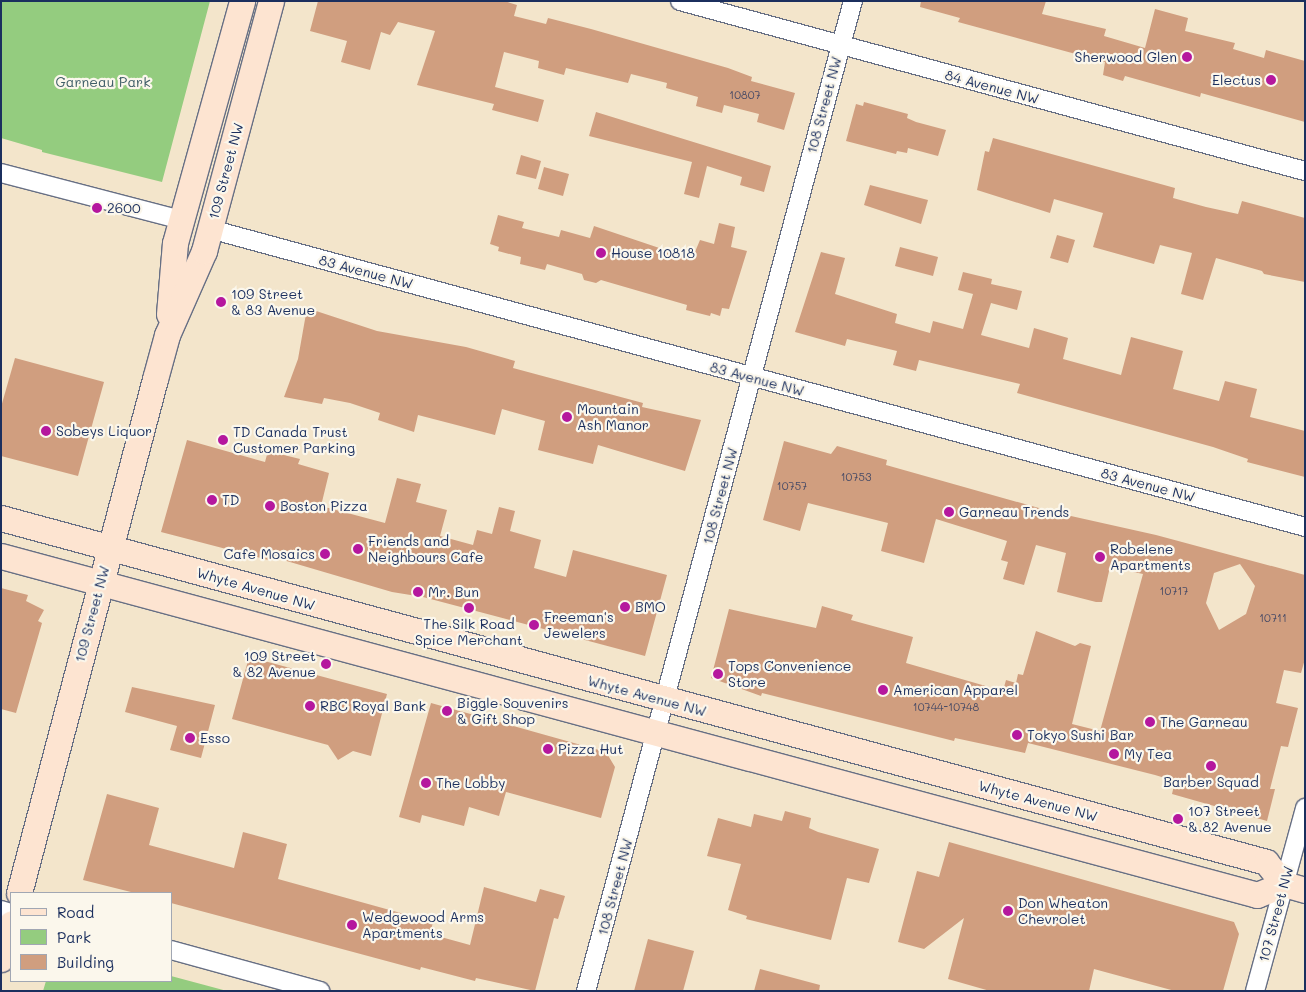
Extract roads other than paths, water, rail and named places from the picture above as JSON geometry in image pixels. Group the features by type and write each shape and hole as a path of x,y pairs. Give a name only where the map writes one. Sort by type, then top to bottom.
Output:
{"main road":[{"name":"109 Street NW","path":"167,335 175,242 242,1"},
{"name":"109 Street NW","path":"19,892 167,335 204,251 271,1"},
{"name":"Whyte Avenue NW","path":"1,518 666,701 1266,862 1294,887"},
{"path":"1,556 1257,895 1294,887"},
{"path":"1,959 10,927"}],"street":[{"name":"84 Avenue NW","path":"680,1 1305,172"},
{"name":"108 Street NW","path":"586,991 658,733 852,1"},
{"path":"1,173 181,220"},
{"name":"83 Avenue NW","path":"210,228 752,378 1305,527"},
{"name":"107 Street NW","path":"1255,991 1294,887 1305,808"},
{"path":"172,950 320,991"}],"place":[{"name":"Sherwood Glen","path":"1187,57"},
{"name":"Electus","path":"1271,80"},
{"name":"2600","path":"97,208"},
{"name":"House 10818","path":"601,253"},
{"name":"109 Street & 83 Avenue","path":"221,302"},
{"name":"Mountain Ash Manor","path":"567,417"},
{"name":"Sobeys Liquor","path":"46,431"},
{"name":"TD Canada Trust Customer Parking","path":"223,440"},
{"name":"TD","path":"212,500"},
{"name":"Boston Pizza","path":"270,506"},
{"name":"Garneau Trends","path":"949,512"},
{"name":"Friends and Neighbours Cafe","path":"358,549"},
{"name":"Cafe Mosaics","path":"325,554"},
{"name":"Robelene Apartments","path":"1100,557"},
{"name":"Mr. Bun","path":"418,592"},
{"name":"BMO","path":"625,607"},
{"name":"The Silk Road Spice Merchant","path":"469,608"},
{"name":"Freeman's Jewelers","path":"534,625"},
{"name":"109 Street & 82 Avenue","path":"326,664"},
{"name":"Tops Convenience Store","path":"718,674"},
{"name":"American Apparel","path":"883,690"},
{"name":"RBC Royal Bank","path":"310,706"},
{"name":"Biggle Souvenirs & Gift Shop","path":"447,711"},
{"name":"The Garneau","path":"1150,722"},
{"name":"Tokyo Sushi Bar","path":"1017,735"},
{"name":"Esso","path":"190,738"},
{"name":"Pizza Hut","path":"548,749"},
{"name":"My Tea","path":"1114,754"},
{"name":"Barber Squad","path":"1211,766"},
{"name":"The Lobby","path":"426,783"},
{"name":"107 Street & 82 Avenue","path":"1178,819"},
{"name":"Don Wheaton Chevrolet","path":"1008,911"},
{"name":"Wedgewood Arms Apartments","path":"352,925"}],"park label":[{"name":"Garneau Park","path":"103,82"}]}
